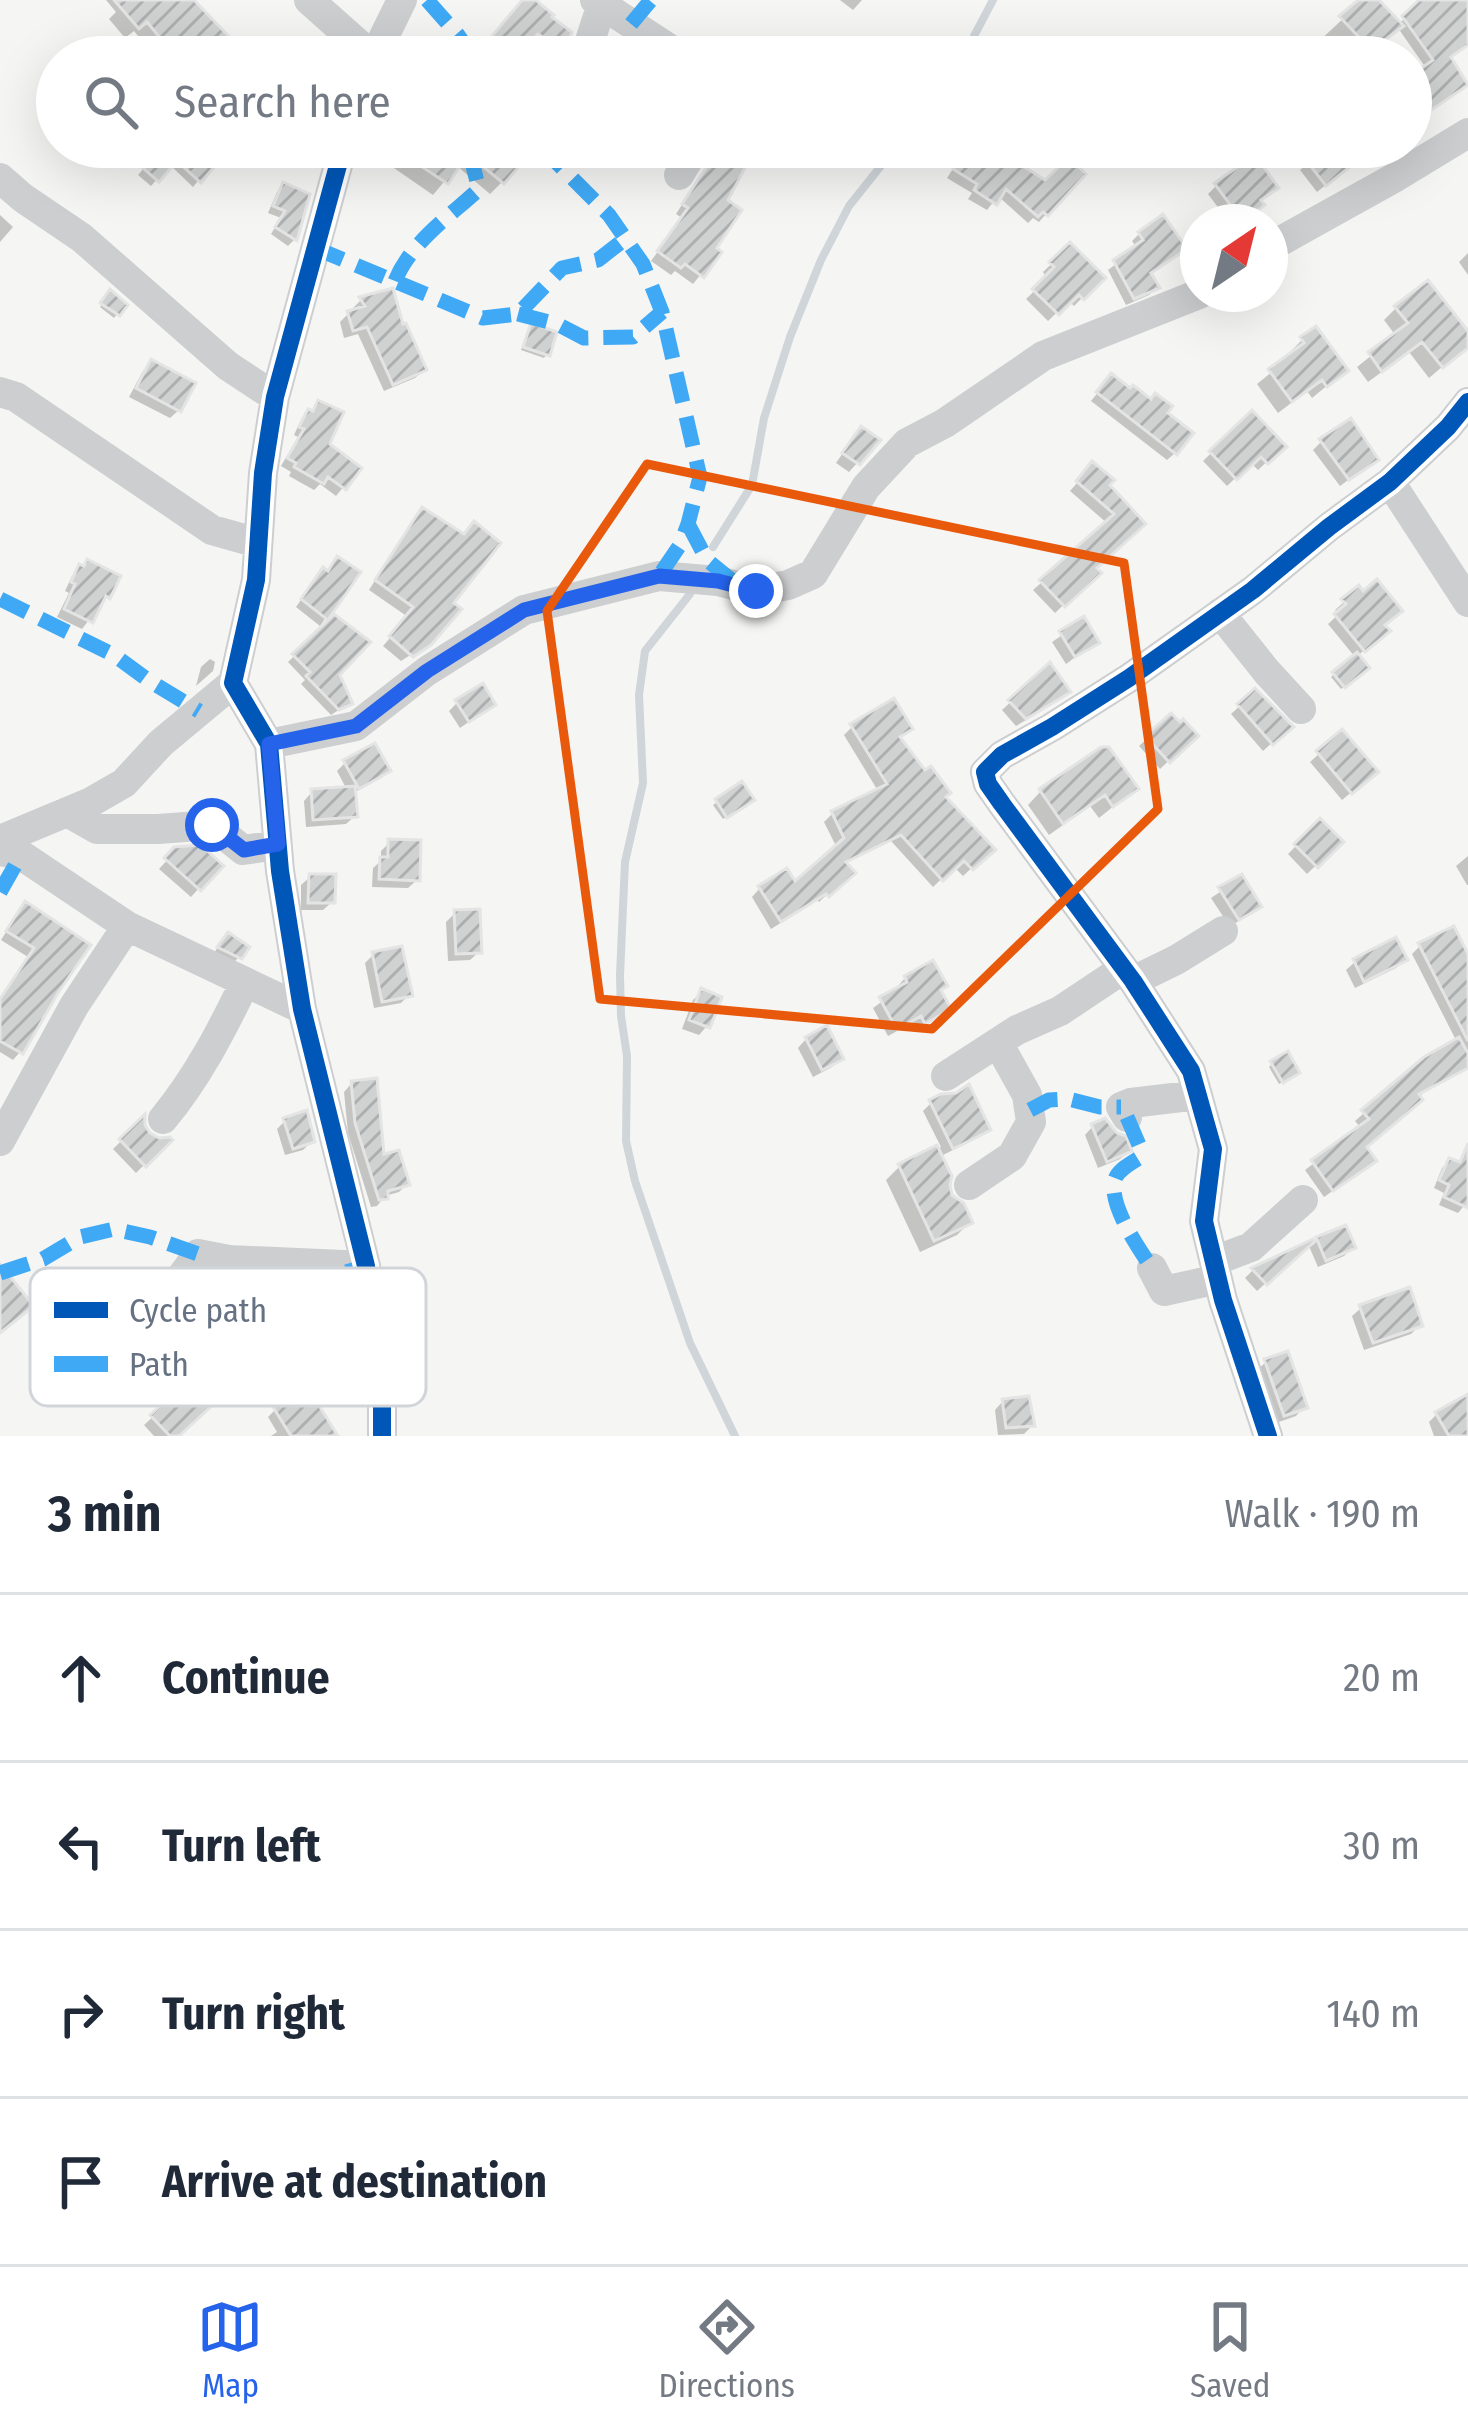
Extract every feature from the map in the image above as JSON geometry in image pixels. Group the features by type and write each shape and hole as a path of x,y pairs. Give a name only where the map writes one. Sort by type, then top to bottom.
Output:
{"street":[{"path":"309,0 350,36"},
{"path":"384,36 402,0"},
{"path":"591,36 598,2 650,36"},
{"path":"1432,155 1468,133"},
{"path":"0,840 124,783 161,743 233,683 256,580 263,473 275,397 337,168"},
{"path":"679,175 683,168"},
{"path":"1288,237 1410,168"},
{"path":"0,178 82,238 228,366 275,397"},
{"path":"269,744 356,726 427,671 524,610 659,576 718,581 756,591 814,574 866,487 907,443 945,424 1043,356 1180,302"},
{"path":"0,392 16,397 212,530 259,543"},
{"path":"1260,1434 1204,1221 1213,1149 1191,1071 1128,975 988,784 985,772 1002,754 1129,678 1253,590 1390,482 1468,402"},
{"path":"1390,482 1468,602"},
{"path":"1220,614 1300,709"},
{"path":"188,1268 198,1254 229,1260 365,1266 302,1009 269,744 233,683"},
{"path":"67,812 97,829 212,825 244,850 278,844"},
{"path":"0,851 21,855 127,926 302,1009"},
{"path":"0,1141 74,1006 127,926"},
{"path":"946,1076 1017,1030 1128,975 1176,960 1223,931"},
{"path":"163,1119 183,1095 245,982"},
{"path":"968,1185 1012,1156 1031,1122 1027,1095 998,1043"},
{"path":"1127,1117 1121,1107 1131,1103 1198,1095"},
{"path":"1152,1268 1164,1291 1216,1270 1251,1247 1303,1200"}],"highlighted area":[{"path":"647,464 1124,563 1158,809 932,1029 600,999 547,611"}],"building":[{"path":"114,0 194,0 228,36 159,36 147,22 139,29"},
{"path":"522,0 536,0 572,32 571,36 492,36"},
{"path":"1358,0 1379,0 1404,26 1390,36 1358,36 1339,16"},
{"path":"1419,0 1468,0 1468,45 1451,57 1468,85 1432,110 1432,36 1416,36 1402,16"},
{"path":"143,168 171,168 159,182"},
{"path":"185,168 213,168 201,183"},
{"path":"424,168 459,168 448,184"},
{"path":"485,168 518,168 504,184"},
{"path":"706,168 745,168 728,200 742,210 704,278 657,251 688,208 682,204"},
{"path":"1026,168 1045,180 1058,168 1080,168 1086,174 1048,216 1043,212 1038,217 1006,189 997,205 953,169"},
{"path":"1236,168 1264,168 1279,188 1261,200 1264,204 1230,204 1214,183"},
{"path":"1312,168 1349,168 1326,186"},
{"path":"283,182 310,194 297,241 275,227 285,211 273,206"},
{"path":"1163,214 1180,239 1180,254 1151,273 1160,288 1134,299 1113,260 1143,240 1138,232"},
{"path":"1070,242 1106,278 1084,300 1079,295 1059,315 1032,289 1054,267 1049,262"},
{"path":"1428,280 1468,331 1468,348 1443,368 1422,342 1382,372 1368,352 1408,323 1394,306"},
{"path":"393,288 403,324 427,370 393,385 367,327 353,331 347,311 365,306 359,297"},
{"path":"110,289 128,305 120,316 100,303"},
{"path":"531,323 557,332 550,356 523,347"},
{"path":"1316,326 1349,371 1327,387 1322,380 1292,402 1268,369 1304,343 1300,337"},
{"path":"151,359 196,383 181,412 136,388"},
{"path":"1111,373 1130,388 1133,385 1151,399 1155,393 1173,406 1168,413 1194,433 1177,455 1096,392"},
{"path":"318,400 344,412 330,444 362,468 346,490 328,477 324,484 287,458 304,429 299,427 308,409 313,411"},
{"path":"1252,410 1287,447 1268,464 1261,457 1237,480 1209,451"},
{"path":"1351,418 1379,460 1349,480 1319,439"},
{"path":"861,426 881,440 860,465 842,453"},
{"path":"1092,461 1115,480 1110,485 1146,524 1097,568 1102,573 1065,607 1039,580 1114,514 1076,481"},
{"path":"422,507 464,534 474,521 501,543 454,603 462,609 431,645 413,657 389,636 413,607 375,580"},
{"path":"337,556 361,572 328,620 301,599 323,567 328,571"},
{"path":"87,559 121,576 93,623 64,609 79,564 84,566"},
{"path":"1377,579 1403,611 1385,625 1391,631 1365,652 1334,614 1346,604 1341,599 1359,585 1363,591"},
{"path":"334,614 371,642 340,675 353,704 339,710 292,654"},
{"path":"1084,616 1100,643 1075,657 1059,631"},
{"path":"1357,652 1370,668 1345,688 1332,672"},
{"path":"1050,662 1071,692 1026,719 1008,700"},
{"path":"483,683 496,705 469,722 455,700"},
{"path":"1255,688 1294,727 1273,745 1237,704"},
{"path":"894,698 913,729 900,737 925,770 931,766 951,793 946,797 996,850 973,870 964,861 943,881 901,835 846,862 856,873 829,897 826,894 781,922 758,886 787,868 795,881 844,838 831,811 887,784 850,724"},
{"path":"1171,713 1199,736 1170,763 1145,736"},
{"path":"1342,729 1379,772 1352,794 1316,751"},
{"path":"375,743 391,771 359,789 343,760"},
{"path":"1101,747 1109,747 1139,789 1113,807 1105,795 1063,824 1039,789"},
{"path":"742,781 755,800 727,818 715,799"},
{"path":"355,786 358,817 313,820 311,789"},
{"path":"1320,818 1344,842 1318,868 1294,844"},
{"path":"388,839 421,840 420,881 379,879 380,857 388,857"},
{"path":"201,845 224,866 201,891 164,858 174,847"},
{"path":"309,874 336,874 335,903 308,903"},
{"path":"1242,874 1262,907 1239,920 1218,887"},
{"path":"25,901 91,945 23,1054 0,1041 0,999 34,948 6,931"},
{"path":"480,909 482,953 456,954 454,910"},
{"path":"1454,926 1468,954 1468,1041 1418,943"},
{"path":"228,932 250,947 242,959 217,947"},
{"path":"1396,937 1408,960 1364,982 1353,959"},
{"path":"402,946 413,996 382,1002 372,952"},
{"path":"933,960 948,986 941,990 951,1009 925,1024 921,1016 897,1030 879,997"},
{"path":"701,988 722,997 710,1028 689,1020"},
{"path":"827,1025 844,1059 822,1070 805,1037"},
{"path":"1459,1037 1468,1053 1468,1068 1419,1094 1423,1100 1367,1147 1377,1161 1333,1191 1311,1160 1369,1119 1361,1110 1424,1057"},
{"path":"1288,1051 1300,1073 1283,1083 1270,1061"},
{"path":"377,1078 384,1154 399,1150 410,1185 388,1191 388,1199 379,1200 355,1123 351,1081"},
{"path":"969,1084 991,1130 953,1149 929,1100"},
{"path":"307,1110 315,1142 293,1149 283,1118"},
{"path":"145,1114 150,1133 173,1140 146,1167 119,1139"},
{"path":"1105,1118 1126,1136 1132,1151 1107,1162 1091,1124"},
{"path":"1468,1143 1468,1208 1444,1197 1449,1185 1439,1180 1449,1158 1460,1162"},
{"path":"937,1145 952,1176 952,1195 964,1203 973,1223 934,1241 898,1164"},
{"path":"1346,1225 1356,1248 1326,1261 1316,1237"},
{"path":"1313,1239 1267,1285 1251,1268"},
{"path":"0,1264 30,1301 30,1309 0,1333"},
{"path":"1410,1287 1423,1326 1373,1343 1359,1305"},
{"path":"1288,1351 1308,1408 1284,1416 1264,1359"},
{"path":"1468,1394 1468,1436 1449,1436 1435,1412"},
{"path":"1029,1396 1035,1426 1006,1428 1002,1399"},
{"path":"160,1406 212,1406 179,1436 170,1436 150,1415"},
{"path":"319,1406 338,1436 291,1436 273,1407"}],"waterway":[{"path":"974,36 993,0"},
{"path":"713,547 752,485 764,418 821,260 849,206 879,168"},
{"path":"690,594 645,651 639,695 643,783 625,862 620,975 627,1056 626,1141 690,1343 735,1436"}],"marked path":[{"path":"427,0 459,36"},
{"path":"631,24 651,0"},
{"path":"395,281 421,242 479,189 474,168"},
{"path":"562,168 609,215 643,264 662,312 700,477 680,545 659,576"},
{"path":"315,248 483,318 518,314 562,268 598,260 625,239"},
{"path":"518,314 557,324 584,338 633,337 662,312"},
{"path":"688,524 707,560 740,587"},
{"path":"0,599 114,655 199,711"},
{"path":"0,892 21,855"},
{"path":"1030,1110 1049,1100 1068,1099 1121,1107"},
{"path":"1127,1117 1139,1145 1139,1158 1116,1177 1115,1198 1152,1268"},
{"path":"0,1273 43,1259 80,1237 114,1229 198,1254"},
{"path":"359,1268 366,1266"}],"cycle path":[{"path":"337,168 275,397 263,473 256,580 233,683 269,744 280,871 302,1009 366,1268"},
{"path":"1268,1436 1223,1300 1204,1221 1213,1149 1191,1071 1133,981 988,784 985,772 1002,755 1129,678 1253,590 1390,482 1468,402"},
{"path":"382,1406 382,1436"}],"route":[{"path":"212,825 244,850 278,844 269,744 356,726 427,671 524,610 659,576 718,581 756,591"}]}
